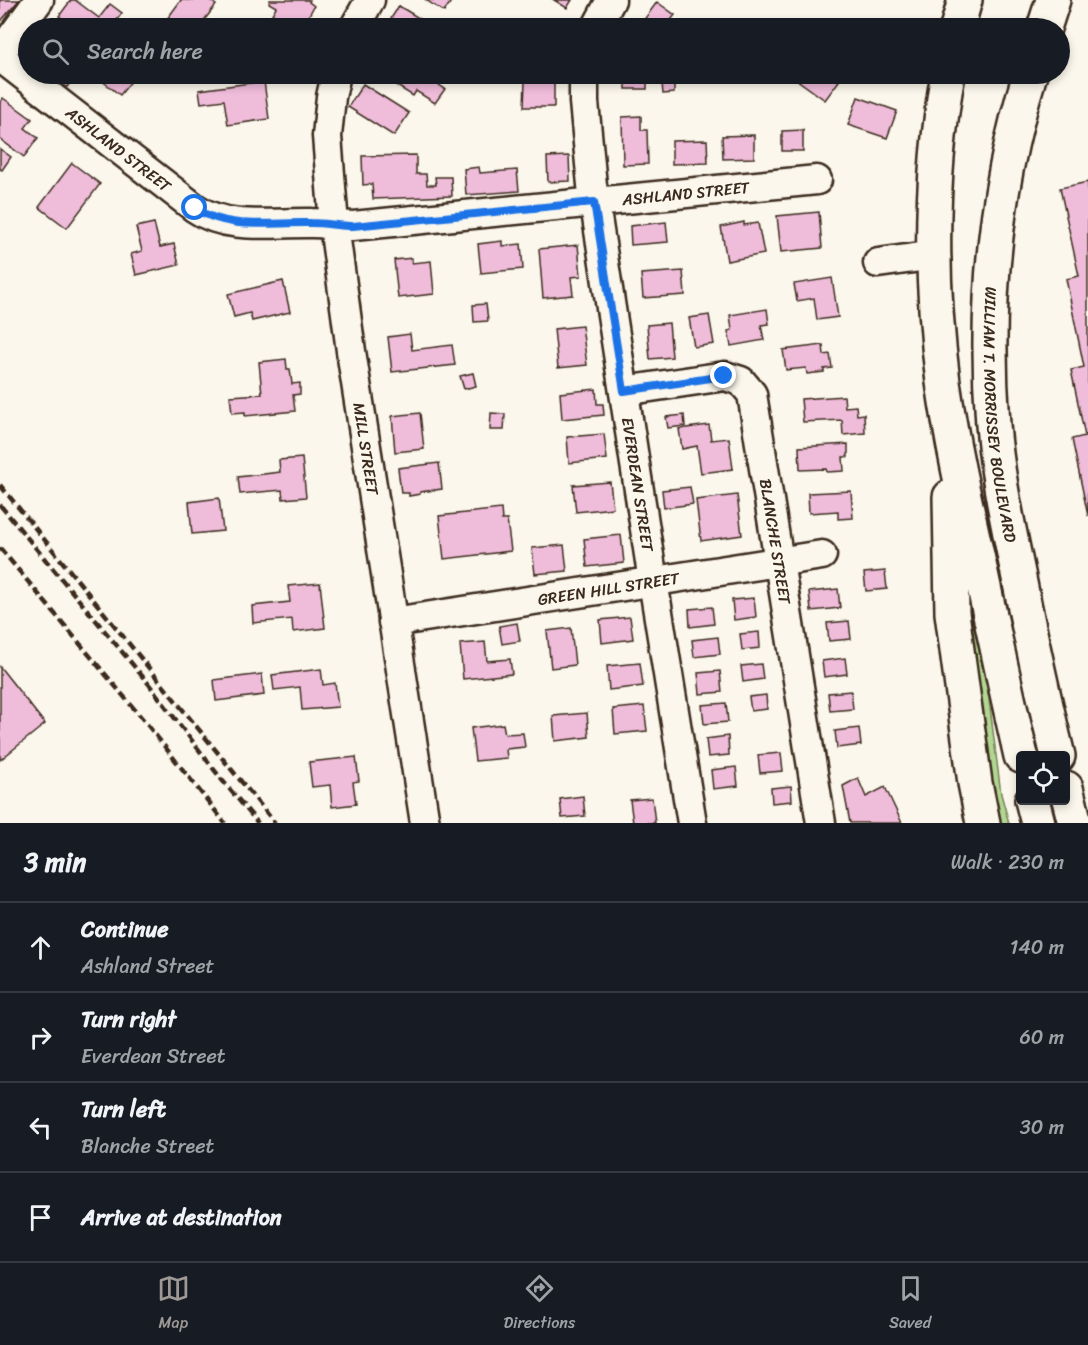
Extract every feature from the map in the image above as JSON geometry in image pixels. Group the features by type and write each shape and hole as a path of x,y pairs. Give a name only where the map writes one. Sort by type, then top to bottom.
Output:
{"main road":[{"path":"960,18 965,0"},
{"path":"1047,18 1053,0"},
{"path":"947,84 938,159 935,255 939,335 949,417 1020,751"},
{"name":"WILLIAM T. MORRISSEY BOULEVARD","path":"1027,84 1015,127 999,209 989,357 997,462 1009,532 1057,751"},
{"path":"949,417 952,614 975,783 983,823"},
{"path":"1033,805 1038,823"}],"street":[{"path":"26,18 39,0"},
{"path":"360,18 370,0"},
{"path":"601,18 611,0"},
{"path":"0,55 18,30"},
{"name":"ASHLAND STREET","path":"0,55 18,69"},
{"name":"ASHLAND STREET","path":"38,84 209,216 234,223 353,226 817,180"},
{"name":"MILL STREET","path":"334,84 327,136 334,225 351,351 425,823"},
{"name":"EVERDEAN STREET","path":"584,84 594,202 692,823"},
{"path":"878,263 935,255"},
{"name":"BLANCHE STREET","path":"624,391 724,376 736,378 745,384 754,400 821,823"},
{"name":"GREEN HILL STREET","path":"393,622 822,555"}],"green space":[{"path":"962,569 988,692 1001,794 1009,823 995,823"}],"building":[{"path":"0,0 19,0 1,21 0,21"},
{"path":"71,0 75,0 99,18 62,18 59,16"},
{"path":"181,0 210,0 216,5 206,18 168,18"},
{"path":"270,0 310,0 309,2 314,6 307,18 279,18 272,14 276,7 269,3"},
{"path":"426,0 452,0 444,12"},
{"path":"554,0 572,0 567,8"},
{"path":"657,2 675,15 673,18 645,18"},
{"path":"110,4 122,13 118,18 99,18"},
{"path":"399,6 419,18 391,18"},
{"path":"106,84 129,84 120,95"},
{"path":"242,84 264,84 269,119 228,125 224,100 201,103 199,90"},
{"path":"363,84 409,113 394,136 348,107"},
{"path":"398,84 438,84 445,89 435,103 416,91 413,96 397,86"},
{"path":"525,84 554,84 554,107 524,107"},
{"path":"626,84 647,84 647,89 626,89"},
{"path":"662,84 674,84 674,93 663,94"},
{"path":"803,84 837,84 825,100"},
{"path":"858,97 897,111 887,138 848,125"},
{"path":"3,98 32,119 25,128 38,138 24,157 0,139 0,103"},
{"path":"641,116 641,130 647,130 648,164 623,165 622,117"},
{"path":"803,130 803,151 782,151 782,131"},
{"path":"754,135 754,158 723,159 722,136"},
{"path":"707,140 708,163 672,164 672,141"},
{"path":"0,149 11,157 2,170 0,169"},
{"path":"416,155 416,174 426,174 427,185 436,185 435,177 451,177 452,196 373,199 372,184 363,185 362,156"},
{"path":"569,156 570,181 548,182 547,157"},
{"path":"72,163 100,184 67,228 39,207"},
{"path":"479,167 480,173 517,170 519,191 466,195 464,169"},
{"path":"1088,182 1088,516 1072,439 1085,436 1071,370 1084,367 1066,279 1079,276 1060,188"},
{"path":"819,212 822,248 781,252 777,216"},
{"path":"666,222 668,242 631,245 630,226"},
{"path":"744,222 744,225 758,223 764,254 727,261 721,227"},
{"path":"154,223 160,247 174,244 179,265 136,275 131,254 142,251 136,227"},
{"path":"502,241 502,246 521,244 523,269 481,273 478,244"},
{"path":"578,245 581,276 571,277 573,295 543,298 539,249"},
{"path":"412,258 412,263 431,261 434,294 398,298 394,260"},
{"path":"683,271 685,295 643,298 641,274"},
{"path":"832,278 838,317 817,320 814,298 797,301 794,284"},
{"path":"283,281 290,312 252,321 250,313 234,317 228,294"},
{"path":"486,304 488,321 474,322 473,305"},
{"path":"767,309 769,324 761,325 764,340 731,346 728,331 732,330 730,315"},
{"path":"709,315 714,344 694,347 689,318"},
{"path":"669,323 672,357 650,359 647,325"},
{"path":"582,326 587,365 558,368 554,329"},
{"path":"410,334 412,350 452,345 455,365 392,372 388,337"},
{"path":"823,345 824,355 830,354 832,368 824,369 824,372 807,374 806,368 786,370 783,350"},
{"path":"286,359 292,384 300,383 300,394 293,395 295,411 245,416 245,412 232,413 230,396 262,394 259,362"},
{"path":"473,373 476,386 464,389 460,376"},
{"path":"596,389 597,404 603,404 604,415 562,419 560,393"},
{"path":"844,396 845,407 856,406 857,415 864,414 865,433 843,435 842,420 803,422 801,399"},
{"path":"420,413 424,449 395,452 392,416"},
{"path":"491,413 505,414 504,430 490,430"},
{"path":"684,415 685,426 668,428 666,417"},
{"path":"709,425 711,440 729,438 733,469 701,473 697,446 682,449 679,429"},
{"path":"604,434 607,459 569,463 567,437"},
{"path":"848,444 848,457 843,457 844,471 800,470 799,447"},
{"path":"302,458 306,497 283,499 282,490 240,494 238,477 280,472 279,460"},
{"path":"439,463 442,489 409,496 409,493 401,493 398,468"},
{"path":"610,482 613,508 576,512 573,485"},
{"path":"690,487 693,504 664,508 662,490"},
{"path":"851,491 853,518 838,519 838,511 809,513 808,493"},
{"path":"737,495 742,535 701,541 696,500"},
{"path":"219,498 223,531 192,534 189,502"},
{"path":"501,509 502,520 507,520 511,551 444,559 439,516"},
{"path":"621,535 624,563 587,567 584,539"},
{"path":"564,545 567,571 535,574 532,548"},
{"path":"885,571 887,589 866,591 864,573"},
{"path":"320,583 325,628 293,632 292,619 253,623 252,606 290,602 288,586"},
{"path":"838,589 840,608 811,611 809,592"},
{"path":"754,598 756,617 734,620 732,600"},
{"path":"712,607 714,624 690,627 689,609"},
{"path":"630,617 633,639 602,643 600,620"},
{"path":"849,621 851,639 829,641 827,623"},
{"path":"517,623 520,641 502,644 499,626"},
{"path":"571,628 575,665 551,668 547,631"},
{"path":"759,632 760,648 742,650 740,634"},
{"path":"718,637 720,654 694,657 692,640"},
{"path":"485,642 487,661 510,659 512,674 463,679 460,644"},
{"path":"845,658 847,674 824,677 822,661"},
{"path":"640,663 643,686 609,690 607,666"},
{"path":"761,664 763,679 743,682 741,666"},
{"path":"0,667 45,724 0,760"},
{"path":"321,669 323,685 335,683 338,707 302,710 300,687 274,690 272,675"},
{"path":"720,671 722,692 700,694 698,673"},
{"path":"262,674 264,695 216,701 214,680"},
{"path":"851,691 853,709 830,711 828,693"},
{"path":"766,695 767,709 751,711 749,697"},
{"path":"726,703 728,722 704,724 702,705"},
{"path":"644,706 647,731 615,734 613,709"},
{"path":"587,713 589,737 555,741 553,716"},
{"path":"503,724 505,734 523,733 525,747 506,749 507,758 475,761 471,728"},
{"path":"859,728 861,745 837,748 835,731"},
{"path":"728,736 729,755 708,757 706,739"},
{"path":"781,753 783,771 760,773 758,755"},
{"path":"356,757 359,781 353,782 356,804 332,807 330,785 312,787 309,762"},
{"path":"736,767 738,786 713,789 711,770"},
{"path":"858,778 866,797 885,787 902,823 850,823 843,786"},
{"path":"791,786 792,801 772,803 771,788"},
{"path":"583,796 585,816 562,818 560,799"},
{"path":"652,798 655,823 633,823 630,800"}],"railway":[{"path":"0,485 275,823"},
{"path":"0,505 148,683 258,823"},
{"path":"0,548 146,723 225,823"}],"route":[{"path":"195,208 217,220 234,223 314,223 353,226 594,202 624,391 724,376"}]}
